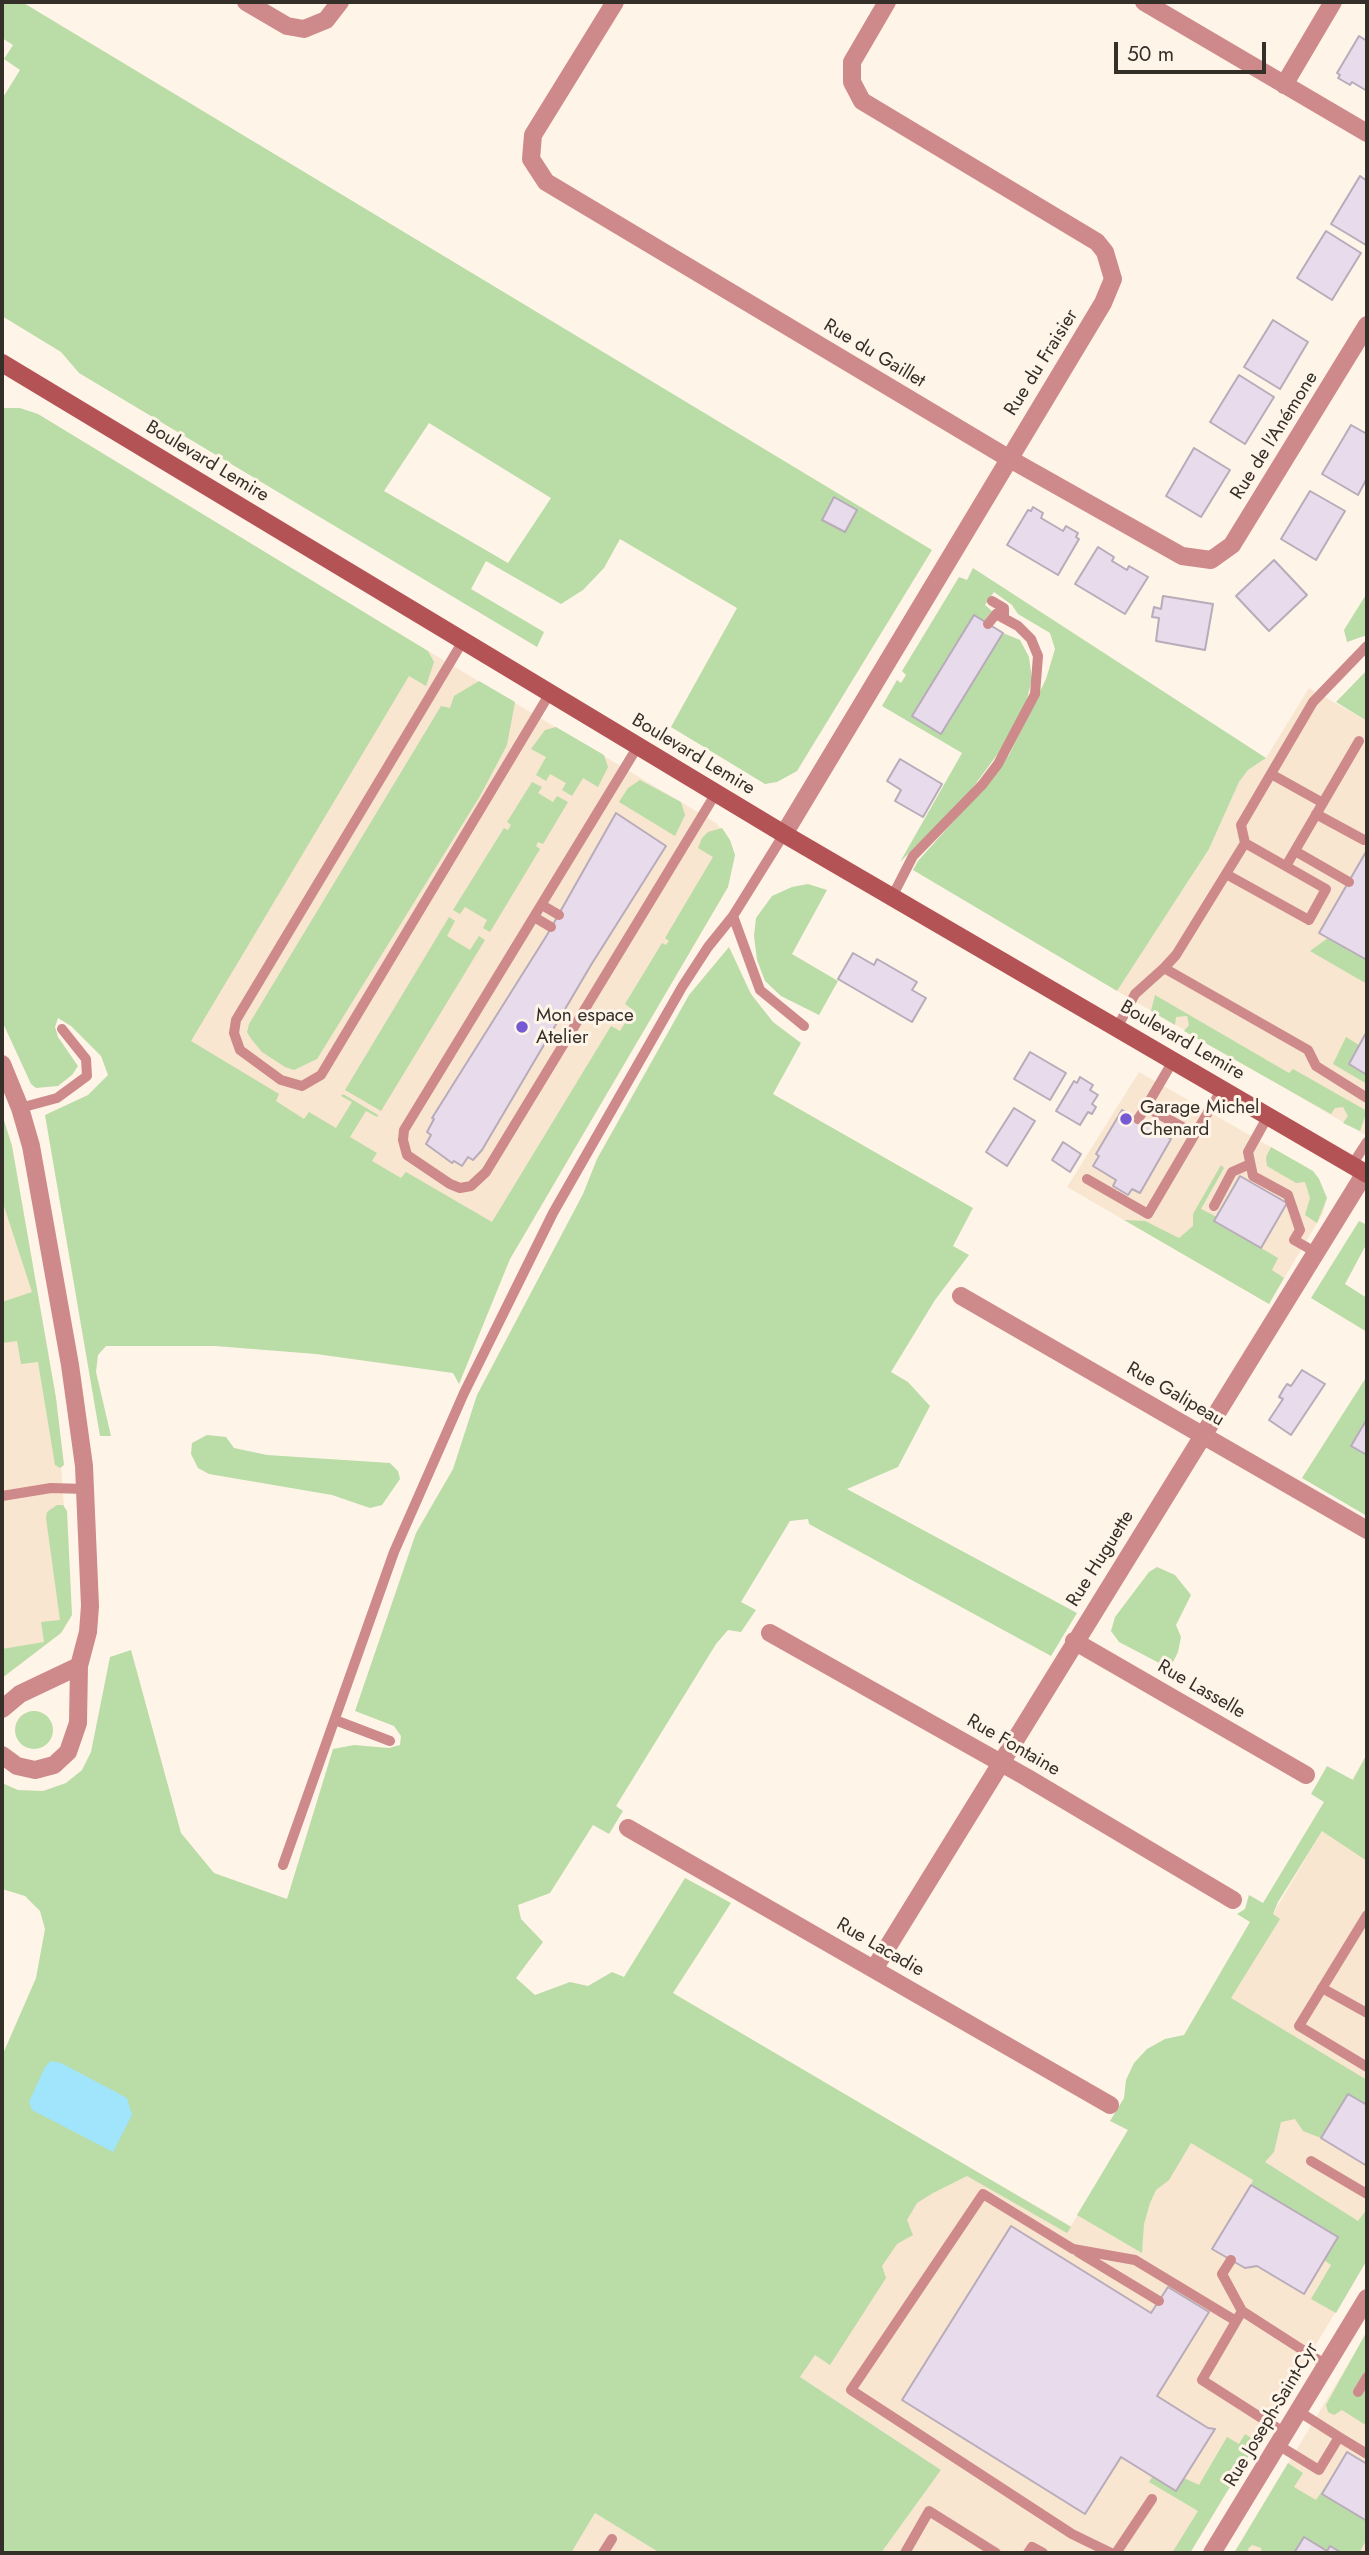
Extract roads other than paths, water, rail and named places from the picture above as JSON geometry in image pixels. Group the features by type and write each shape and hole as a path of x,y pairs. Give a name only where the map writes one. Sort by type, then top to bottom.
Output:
{"main road":[{"name":"Boulevard Lemire","path":"2,363 784,834 1362,1171"}],"street":[{"path":"246,2 287,26 304,29 326,20 340,2"},
{"name":"Rue du Gaillet","path":"615,2 533,135 531,159 546,182 1008,458 1182,556 1211,559"},
{"name":"Rue du Fraisier","path":"784,834 1110,291 1113,279 1110,264 1097,242 862,101 852,82 852,62 887,2"},
{"path":"1144,2 1367,133"},
{"path":"1284,85 1333,2"},
{"name":"Rue de l'Anémone","path":"1211,559 1232,545 1367,325"},
{"path":"2,1064 20,1108 31,1146 70,1365 85,1489 90,1622 79,1667 78,1723 68,1752 54,1765 45,1769 26,1769 3,1758"},
{"name":"Rue Huguette","path":"874,1969 1074,1641 1317,1252 1362,1171"},
{"name":"Rue Galipeau","path":"961,1296 1367,1530"},
{"name":"Rue Fontaine","path":"770,1633 1001,1762 1233,1899"},
{"name":"Rue Lasselle","path":"1074,1641 1306,1775"},
{"path":"2,1709 20,1694 79,1667"},
{"name":"Rue Lacadie","path":"628,1828 1110,2105"},
{"name":"Rue Joseph-Saint-Cyr","path":"1212,2553 1367,2298"}],"lane":[{"path":"992,601 1004,608 1004,617"},
{"path":"892,897 913,856 982,785 998,764 1035,694 1039,674 1035,648 1018,626 1004,617 996,614 988,624"},
{"path":"463,641 236,1020 235,1039 240,1050 281,1080 302,1086 321,1075 550,693"},
{"path":"1117,1028 1135,994 1176,955 1245,843 1241,825 1313,702 1367,646"},
{"path":"1286,866 1359,741"},
{"path":"639,746 404,1130 403,1145 411,1159 455,1187 475,1184 486,1172 716,793"},
{"path":"1271,774 1323,803"},
{"path":"1316,814 1364,841"},
{"path":"284,1865 394,1552 417,1496 536,1249 682,987 708,947 733,916 784,834"},
{"path":"1226,874 1309,920 1326,889 1245,843"},
{"path":"1295,851 1349,882"},
{"path":"542,905 559,915"},
{"path":"733,916 760,989 804,1026"},
{"path":"534,917 551,927"},
{"path":"1164,968 1308,1050 1316,1066 1367,1098"},
{"path":"20,1108 57,1098 87,1076 89,1069 86,1059 62,1028"},
{"path":"1138,1119 1173,1061"},
{"path":"1087,1179 1148,1214 1222,1089"},
{"path":"1146,1107 1195,1134"},
{"path":"1268,1116 1248,1152 1253,1177 1289,1195 1300,1230 1294,1240 1317,1252"},
{"path":"1362,1171 1367,1142"},
{"path":"1214,1206 1232,1172 1250,1164"},
{"path":"2,1496 51,1488 85,1489"},
{"path":"335,1720 390,1741"},
{"path":"1367,1915 1299,2026 1367,2067"},
{"path":"1322,1988 1367,2013"},
{"path":"1311,2161 1367,2194"},
{"path":"1111,2553 1072,2534 851,2390 983,2194 1159,2301"},
{"path":"1073,2249 1135,2260 1326,2365"},
{"path":"1231,2260 1222,2274 1239,2316"},
{"path":"1239,2316 1202,2380 1319,2470 1339,2437"},
{"path":"1358,2392 1367,2377"},
{"path":"1298,2411 1367,2454"},
{"path":"1116,2553 1152,2499"},
{"path":"905,2553 929,2511 996,2553"},
{"path":"603,2553 612,2539"},
{"path":"1028,2553 1032,2547 1043,2553"}],"water":[{"path":"51,2061 61,2063 127,2098 132,2115 113,2152 32,2110 29,2102 45,2067"}],"place":[{"name":"Mon espace Atelier","path":"522,1027"},
{"name":"Garage Michel Chenard","path":"1126,1119"}]}
